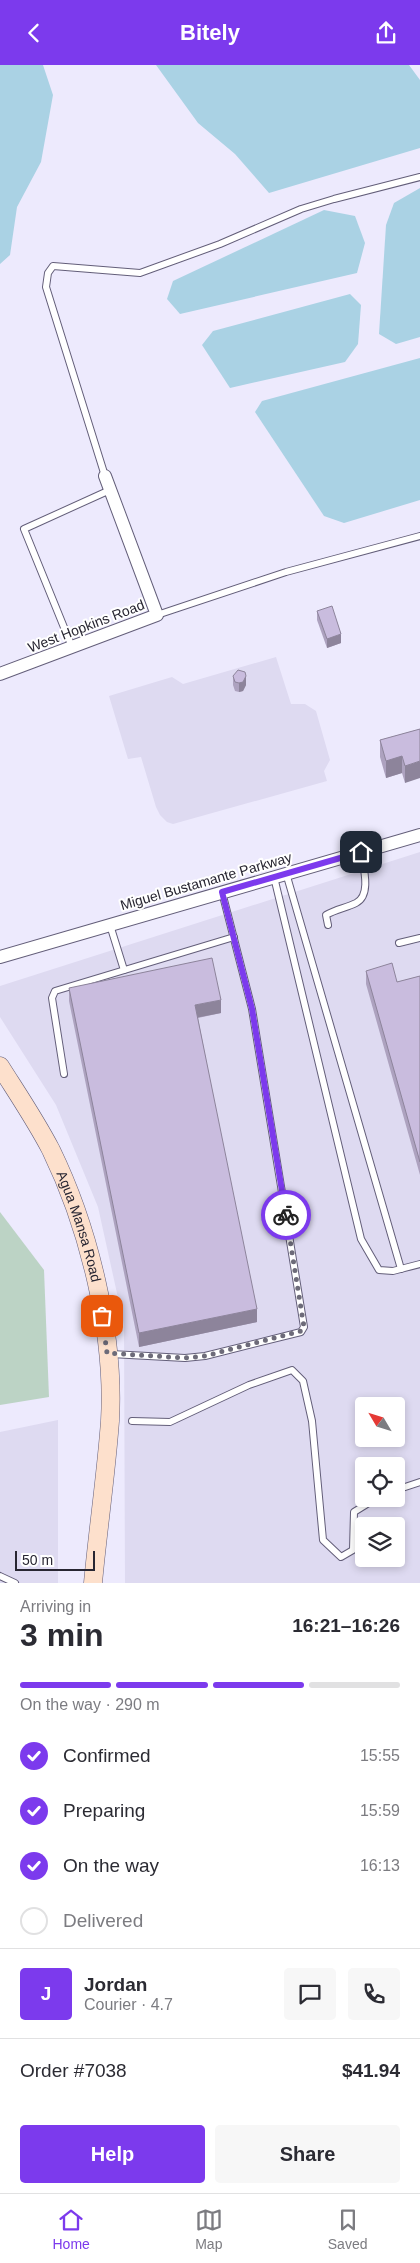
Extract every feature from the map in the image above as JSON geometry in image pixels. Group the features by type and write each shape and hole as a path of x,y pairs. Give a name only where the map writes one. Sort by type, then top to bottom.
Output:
{"main road":[{"name":"Agua Mansa Road","path":"0,1066 50,1149 77,1211 93,1271 105,1334 110,1421 93,1583"}],"street":[{"name":"West Hopkins Road","path":"0,674 157,615 105,476"},
{"name":"Miguel Bustamante Parkway","path":"0,957 420,835"}],"lane":[{"path":"105,476 46,287 48,273 53,266 140,273 220,244 301,209 420,177"},
{"path":"72,647 24,529 110,490"},
{"path":"157,615 286,572 420,536"},
{"path":"328,925 326,915 358,902 364,895 365,882 361,852"},
{"path":"286,873 401,1269"},
{"path":"274,877 362,1239 379,1270 393,1271 420,1264"},
{"path":"107,1353 185,1358 205,1356 301,1331 304,1327 252,1009 222,892"},
{"path":"110,925 124,970"},
{"path":"64,1074 52,994 55,991 234,937"},
{"path":"399,943 420,938"},
{"path":"132,1421 170,1422 249,1385 292,1371 303,1381 312,1421 323,1540 341,1557 353,1551 354,1512 362,1507"},
{"path":"405,1487 420,1482"},
{"path":"0,1576 15,1583"}],"shaded area":[{"path":"276,657 291,704 305,704 316,711 330,760 324,771 327,781 173,824 167,822 160,815 156,807 141,757 128,759 109,696 172,677 183,684"},
{"path":"420,852 420,1583 125,1583 124,1325 98,1207 56,1105 0,1017 0,986"},
{"path":"58,1420 58,1583 0,1583 0,1432"}],"green space":[{"path":"0,1212 44,1270 49,1397 0,1405"}],"water":[{"path":"0,65 43,65 53,95 41,162 17,207 10,255 0,264"},
{"path":"156,65 409,65 420,80 420,148 269,193 235,154 198,123"},
{"path":"420,188 420,337 396,344 379,334 386,225 394,203"},
{"path":"324,210 355,216 365,243 357,273 180,314 167,299 173,281"},
{"path":"350,294 361,305 358,344 345,362 230,388 202,345 213,331"},
{"path":"420,358 420,500 344,523 324,516 255,412 262,401"}],"building":[{"path":"332,606 341,634 327,639 317,611"},
{"path":"238,670 245,672 246,676 243,682 239,683 235,682 233,676"},
{"path":"420,729 420,761 405,766 402,756 386,761 380,740"},
{"path":"212,958 221,1000 195,1005 257,1309 139,1333 69,988"},
{"path":"392,963 397,982 420,976 420,1162 366,971"}],"way so far":[{"path":"102,1316 107,1353 185,1358 205,1356 301,1331 304,1327 286,1215"}],"route":[{"path":"286,1215 252,1009 222,892 361,852"}]}
